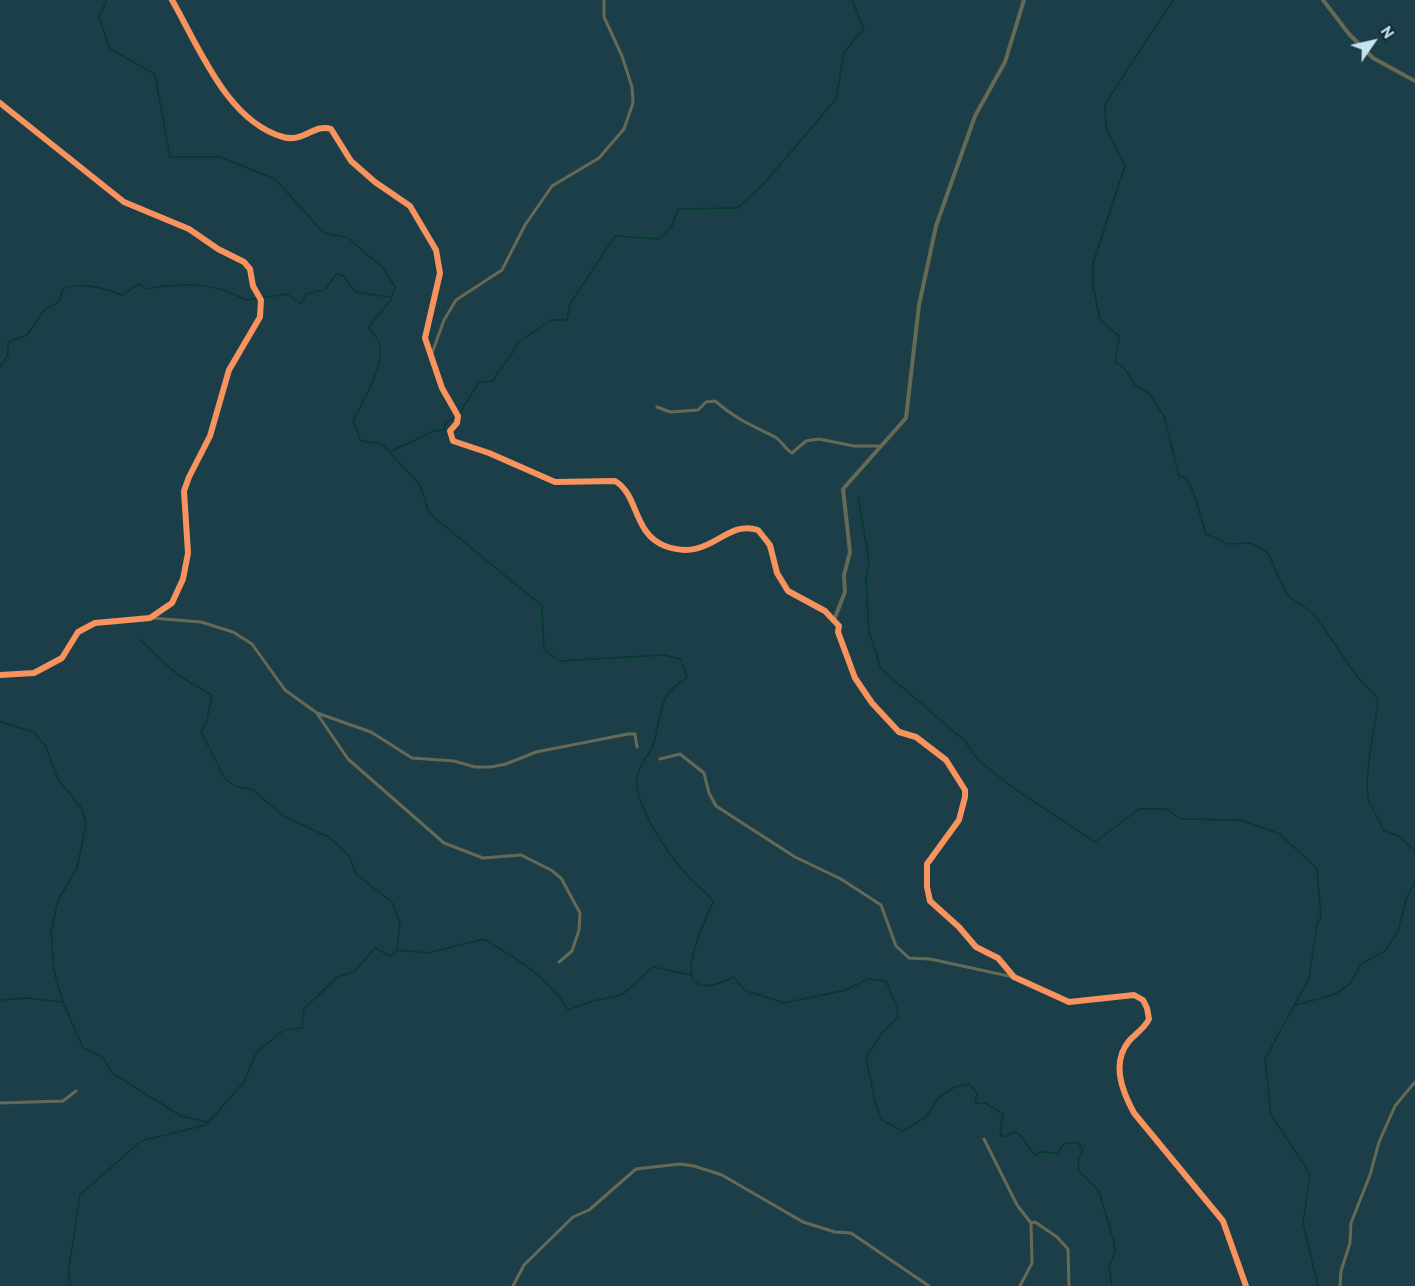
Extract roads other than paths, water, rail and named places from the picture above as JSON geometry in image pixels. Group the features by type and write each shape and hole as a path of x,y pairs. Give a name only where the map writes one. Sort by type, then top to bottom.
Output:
{"street":[{"path":"172,0 223,90 247,117 269,132 298,140 318,129 331,129 351,161 375,183 410,206 436,250 440,263 426,333 442,388 458,416 458,423 449,436 453,441 489,453 555,482 615,482 627,495 642,527 665,546 699,550 732,531 746,528 758,530 770,545 777,573 788,591 813,603 839,626 838,632 861,689 899,732 916,737 946,760 965,790 959,820 927,864 927,887 930,902 976,947 998,958 1014,977"},
{"path":"431,356 444,320 456,300 502,270 525,225 552,186 599,158 624,129 633,103 632,87 622,56 604,17 604,0"},
{"path":"834,620 845,592 844,575 850,552 843,489 908,412 919,305 936,226 975,116 1005,62 1024,0"},
{"path":"1323,0 1335,18 1373,58 1415,81"},
{"path":"0,103 124,202 189,229 244,262 250,268 253,286 261,300 260,317 229,370 210,436 184,491 188,553 183,579 172,603 150,618"},
{"path":"657,407 670,412 698,410 706,402 715,401 734,417 758,431 777,438 786,450 792,453 806,441 819,439 841,444 880,446"},
{"path":"0,675 34,674 62,658 78,632 95,623 150,618 201,622 233,632 252,644 285,690 317,713 371,732 412,758 454,761 475,767 506,764 526,755 628,734 634,734 637,747"},
{"path":"317,713 348,759 444,843 483,858 521,855 551,870 561,878 580,913 579,930 572,951 559,962"},
{"path":"660,759 680,754 704,774 709,793 717,806 795,857 841,879 881,905 896,946 909,958 930,959 1014,977 1069,1002 1112,999 1128,994 1143,1000 1149,1019 1123,1050 1119,1077 1122,1093 1134,1113 1227,1227 1246,1286"},
{"path":"1340,1286 1341,1271 1350,1244 1351,1223 1370,1174 1379,1142 1395,1106 1415,1082"},
{"path":"0,1103 63,1101 75,1090"},
{"path":"984,1139 1017,1205 1031,1223 1032,1263 1020,1286"},
{"path":"513,1286 524,1265 573,1217 589,1210 636,1169 680,1164 722,1175 803,1222 835,1232 851,1233 929,1286"},
{"path":"1031,1223 1035,1222 1052,1233 1068,1249 1069,1286"}],"waterway":[{"path":"107,0 99,17 110,49 155,74 170,157 220,157 275,179 324,233 348,238 384,269 395,287 390,301 368,328 377,339 380,358 368,393 353,421 361,441 382,444 420,485 429,513 542,606 544,650 560,661 663,655 681,659 687,678 671,690 666,697 653,744 639,769 637,780 642,805 656,833 683,870 713,902 695,949 691,964 692,977 698,984 712,985 734,977 744,990 784,1003 846,990 868,979 886,981 896,1004 898,1017 881,1034 866,1058 875,1101 882,1120 903,1131 926,1117 939,1097 955,1087 969,1084 977,1093 975,1103 985,1103 1003,1114 1000,1135 1006,1137 1013,1132 1019,1134 1035,1155 1041,1152 1057,1153 1064,1144 1077,1142 1083,1149 1078,1159 1079,1171 1099,1191 1113,1239 1115,1251 1109,1268 1112,1286"},
{"path":"459,414 479,382 493,381 517,343 551,320 567,320 570,304 615,236 659,239 672,226 678,209 737,208 761,187 836,99 844,52 864,29 852,0"},
{"path":"1173,0 1105,104 1106,128 1125,166 1093,263 1093,286 1100,319 1119,336 1115,362 1124,368 1135,385 1149,393 1164,416 1179,476 1186,478 1194,494 1206,534 1228,544 1251,543 1268,553 1287,595 1314,614 1356,675 1378,699 1368,774 1369,801 1383,830 1400,837 1415,851"},
{"path":"0,367 8,355 8,342 27,335 44,310 59,302 63,289 70,287 92,286 122,295 139,284 146,289 184,285 210,287 245,300 287,294 301,304 306,294 326,289 336,274 344,276 355,292 390,297"},
{"path":"391,451 434,431 444,430 446,422 456,417"},
{"path":"858,496 869,560 866,580 869,632 881,669 965,741 978,760 1016,790 1095,842 1139,809 1167,809 1180,819 1240,820 1280,834 1317,869 1321,916 1317,925 1309,978 1265,1059 1271,1115 1310,1174 1303,1223 1318,1286"},
{"path":"139,639 179,676 212,695 207,720 201,732 225,779 237,787 252,789 283,816 329,837 349,856 356,874 392,902 400,923 397,950 427,953 484,939 542,978 568,1010 593,1001 622,995 653,967 691,975"},
{"path":"0,722 34,732 46,747 58,779 82,809 86,824 77,868 58,900 51,931 54,971 63,1002"},
{"path":"1295,1005 1333,995 1350,984 1361,964 1385,951 1398,932 1406,899 1415,882"},
{"path":"71,1286 68,1274 80,1195 141,1141 206,1125 244,1082 257,1052 284,1030 302,1028 304,1009 336,978 355,971 375,948 390,956 397,950"},
{"path":"0,1000 26,998 63,1002 83,1048 103,1057 112,1073 181,1116 208,1122"}]}
